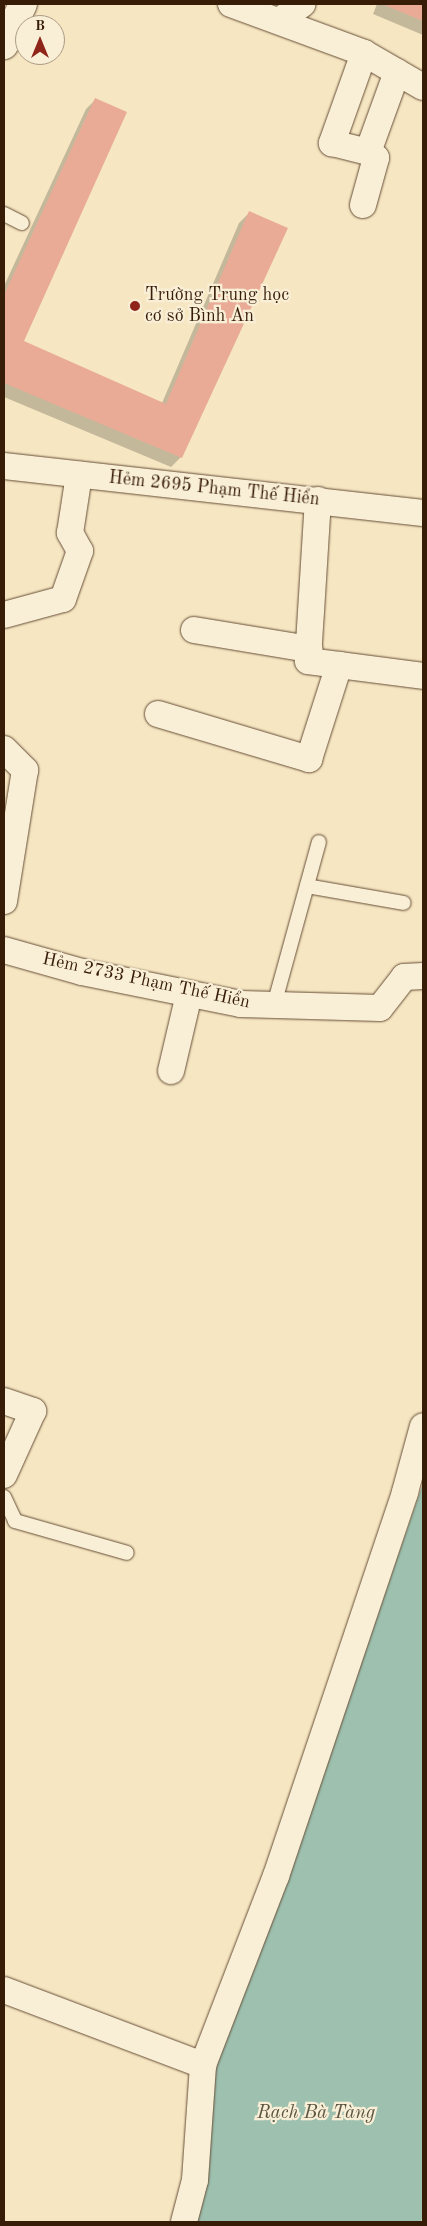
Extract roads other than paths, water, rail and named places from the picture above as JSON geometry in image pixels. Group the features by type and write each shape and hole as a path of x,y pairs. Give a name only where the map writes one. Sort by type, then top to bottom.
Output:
{"main road":[{"path":"4,45 23,4"}],"street":[{"path":"231,4 364,53 423,87"},
{"path":"279,21 302,4"},
{"path":"363,205 376,158 368,152 332,143 364,53"},
{"path":"368,152 397,72"},
{"name":"Hẻm 2695 Phạm Thế Hiển","path":"4,466 423,512"},
{"path":"4,615 63,599 80,551 70,533 79,475"},
{"path":"318,500 308,661 423,676"},
{"path":"194,630 309,649"},
{"path":"158,714 309,759 339,665"},
{"path":"4,749 25,770 4,900"},
{"name":"Hẻm 2733 Phạm Thế Hiển","path":"4,950 82,972 241,1004 380,1008 404,977 423,976"},
{"path":"171,1071 189,994"},
{"path":"4,1402 32,1411 4,1475"},
{"path":"184,2222 195,2180 202,2064 280,1867 405,1492 423,1426"},
{"path":"4,1990 202,2064"}],"lane":[{"path":"4,214 22,222"},
{"path":"274,1005 320,842"},
{"path":"307,886 404,902"},
{"path":"4,1497 15,1521 127,1553"}],"water":[{"name":"Rạch Bà Tàng","path":"423,1483 423,2214 421,2222 182,2222 219,2050 294,1858"}],"place":[{"name":"Trường Trung học cơ sở Bình An","path":"135,306"}]}
